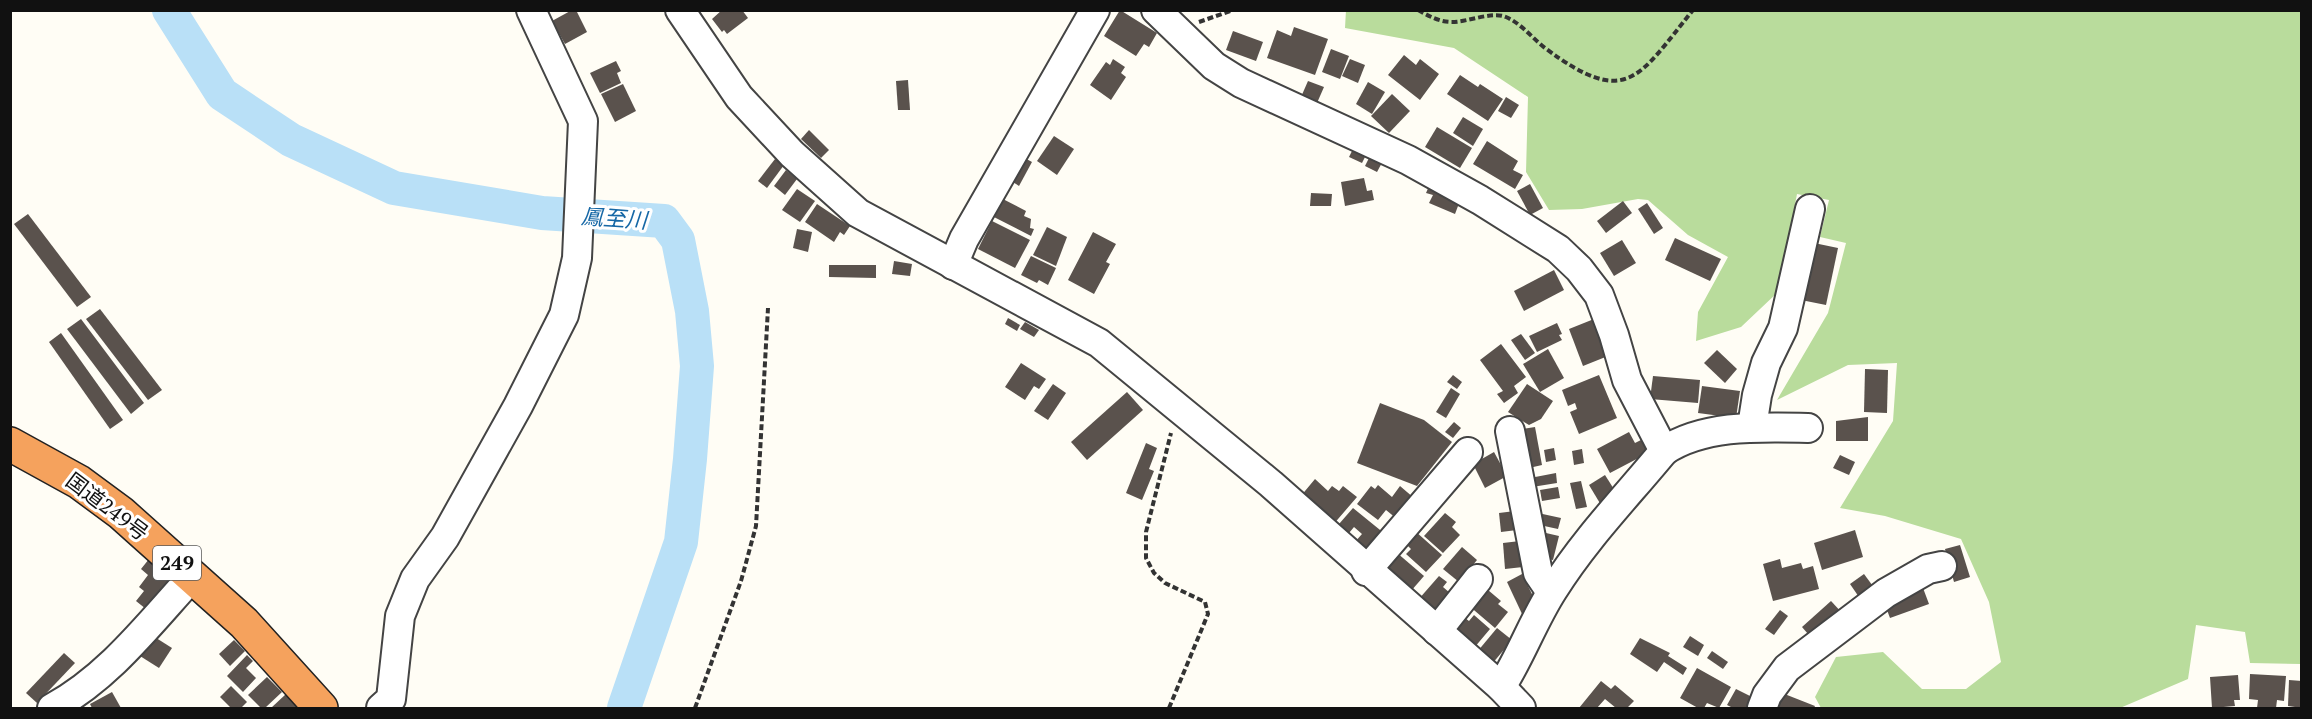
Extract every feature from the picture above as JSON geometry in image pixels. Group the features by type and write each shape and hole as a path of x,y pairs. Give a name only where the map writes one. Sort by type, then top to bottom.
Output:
{"highway":[{"name":"国道249号","path":"10,444 79,482 121,513 244,623 321,708"}],"street":[{"path":"381,708 391,699 400,616 415,579 445,537 518,406 564,315 577,258 584,121 531,10"},
{"path":"680,10 739,97 821,182 858,213 1100,343 1271,484 1501,687 1521,708"},
{"path":"952,265 964,239 1095,10"},
{"path":"1166,20 1214,66 1241,83 1408,160 1480,200 1558,249 1579,269 1599,295 1627,380 1664,451"},
{"path":"1752,427 1757,395 1766,363 1783,328 1810,209"},
{"path":"1501,687 1551,592 1590,535 1664,451 1681,439 1752,427 1808,428"},
{"path":"1510,431 1538,573 1551,592"},
{"path":"1366,570 1468,452"},
{"path":"1762,708 1767,695 1787,669 1886,593 1928,569 1942,566"},
{"path":"52,708 78,694 109,667 192,577"},
{"path":"1437,631 1478,579"}],"path":[{"path":"1166,20 1233,10"},
{"path":"1418,10 1438,21 1454,22 1503,15 1518,23 1540,44 1576,72 1607,82 1632,79 1653,60 1693,10"},
{"path":"695,708 741,581 756,526 768,308"},
{"path":"1169,708 1208,614 1205,602 1165,584 1154,573 1146,558 1146,532 1178,406"}],"green space":[{"path":"1346,10 2301,11 2301,664 2250,663 2245,632 2196,625 2188,679 2120,708 1821,708 1815,697 1836,657 1883,652 1922,689 1966,689 2001,662 1989,602 1961,539 1885,516 1840,508 1893,421 1897,363 1848,365 1777,400 1828,313 1846,243 1820,237 1829,200 1797,194 1778,292 1741,327 1696,341 1698,312 1728,257 1688,235 1648,200 1638,199 1582,209 1549,210 1526,172 1528,97 1454,48 1345,28"}],"building":[{"path":"576,10 587,32 565,44 552,21"},
{"path":"722,10 742,10 748,18 727,34 724,30 722,32 712,19"},
{"path":"1120,10 1157,33 1149,47 1144,44 1136,56 1104,36"},
{"path":"1294,27 1328,39 1315,75 1267,58 1277,30 1291,36"},
{"path":"1233,31 1263,42 1256,61 1226,50"},
{"path":"1331,49 1349,56 1340,79 1322,72"},
{"path":"1404,55 1416,65 1420,59 1439,74 1420,100 1388,75"},
{"path":"1113,59 1125,67 1121,73 1126,77 1111,100 1090,85 1106,62 1110,65"},
{"path":"1350,59 1365,65 1358,83 1342,76"},
{"path":"616,61 621,71 617,73 621,83 600,93 590,73"},
{"path":"1460,75 1478,87 1480,84 1503,99 1488,121 1447,94"},
{"path":"908,80 910,110 898,110 896,81"},
{"path":"1308,81 1324,87 1317,103 1301,97"},
{"path":"1368,82 1385,92 1372,114 1356,104"},
{"path":"623,84 636,111 615,122 601,94"},
{"path":"1392,94 1410,111 1389,133 1371,116"},
{"path":"1506,97 1519,105 1511,118 1498,111"},
{"path":"1463,117 1483,129 1473,146 1453,133"},
{"path":"1437,127 1472,148 1460,168 1425,147"},
{"path":"809,130 829,150 821,158 801,139"},
{"path":"1054,136 1074,149 1057,175 1037,161"},
{"path":"1487,141 1518,161 1513,170 1523,175 1515,189 1473,164"},
{"path":"1355,145 1368,151 1362,163 1349,157"},
{"path":"1372,152 1384,159 1377,172 1365,166"},
{"path":"1021,156 1032,162 1019,186 1008,179"},
{"path":"775,159 784,165 767,188 758,181"},
{"path":"786,170 797,179 785,195 774,186"},
{"path":"1364,178 1367,191 1372,190 1374,200 1345,206 1341,182"},
{"path":"1430,184 1461,198 1455,214 1429,203 1433,195 1426,193"},
{"path":"1530,184 1543,208 1530,215 1517,191"},
{"path":"797,189 815,201 800,222 782,210"},
{"path":"1311,193 1332,194 1331,206 1310,206"},
{"path":"997,196 1026,211 1024,216 1031,219 1030,228 1034,229 1031,236 988,214"},
{"path":"1623,201 1632,213 1606,233 1597,221"},
{"path":"1647,203 1663,228 1654,234 1638,209"},
{"path":"817,204 850,226 844,235 840,232 834,242 805,222"},
{"path":"28,214 91,297 77,307 14,224"},
{"path":"992,221 1030,240 1015,268 978,249"},
{"path":"1047,227 1067,237 1056,266 1033,255"},
{"path":"797,229 812,232 808,252 793,248"},
{"path":"1093,232 1116,244 1106,262 1110,264 1094,294 1068,280"},
{"path":"1675,238 1721,259 1710,281 1665,260"},
{"path":"1622,240 1636,263 1614,276 1600,253"},
{"path":"1814,243 1838,248 1826,305 1801,300"},
{"path":"1031,256 1056,268 1048,285 1039,280 1037,283 1021,275"},
{"path":"894,261 912,264 910,276 892,274"},
{"path":"829,265 876,265 876,278 829,277"},
{"path":"1554,270 1564,290 1524,311 1514,291"},
{"path":"100,309 162,390 148,400 86,319"},
{"path":"1008,318 1020,325 1017,331 1005,324"},
{"path":"81,319 144,403 131,414 67,329"},
{"path":"1594,319 1608,356 1583,366 1569,329"},
{"path":"1025,322 1039,330 1034,337 1020,329"},
{"path":"1557,323 1562,340 1537,352 1529,336"},
{"path":"61,333 123,420 110,429 49,342"},
{"path":"1521,334 1535,353 1525,360 1511,340"},
{"path":"1501,344 1526,377 1514,386 1518,393 1504,403 1497,394 1503,391 1480,360"},
{"path":"1548,349 1564,378 1540,392 1523,364"},
{"path":"1717,350 1737,369 1725,383 1704,363"},
{"path":"1021,363 1046,379 1039,389 1034,386 1025,400 1005,387"},
{"path":"1865,369 1888,370 1887,413 1864,412"},
{"path":"1453,375 1462,382 1457,389 1447,382"},
{"path":"1599,375 1617,418 1579,434 1570,412 1577,409 1575,403 1568,406 1562,390"},
{"path":"1653,376 1700,380 1698,403 1650,399"},
{"path":"1053,384 1066,393 1048,420 1034,411"},
{"path":"1527,384 1553,401 1541,419 1529,425 1508,412"},
{"path":"1702,386 1740,391 1736,418 1698,413"},
{"path":"1451,388 1460,394 1446,418 1436,412"},
{"path":"1127,392 1143,410 1087,460 1071,442"},
{"path":"1380,403 1424,420 1452,442 1417,486 1357,463"},
{"path":"1868,417 1868,441 1836,441 1836,421"},
{"path":"1454,422 1461,428 1453,438 1445,432"},
{"path":"1535,427 1542,465 1529,468 1517,430"},
{"path":"1629,432 1635,443 1643,439 1650,452 1610,473 1597,449"},
{"path":"1146,443 1157,448 1149,469 1154,471 1142,500 1126,493"},
{"path":"1554,448 1556,460 1546,462 1544,450"},
{"path":"1582,449 1584,463 1574,465 1572,451"},
{"path":"1494,452 1507,476 1485,488 1473,464"},
{"path":"1840,455 1855,462 1849,475 1833,468"},
{"path":"1556,473 1557,483 1532,487 1530,478"},
{"path":"1605,475 1617,494 1601,505 1589,485"},
{"path":"1315,479 1328,491 1332,486 1339,491 1343,486 1357,497 1332,526 1315,512 1319,507 1300,497"},
{"path":"1581,481 1587,507 1576,509 1570,483"},
{"path":"1378,485 1392,497 1400,486 1414,498 1397,519 1386,510 1378,520 1357,504 1371,486 1375,489"},
{"path":"1558,487 1560,498 1542,501 1540,490"},
{"path":"1353,508 1385,534 1368,555 1354,543 1362,534 1354,527 1349,533 1339,524"},
{"path":"1515,511 1517,530 1501,532 1499,513"},
{"path":"1445,513 1456,522 1452,527 1460,535 1443,553 1424,536"},
{"path":"1538,513 1561,518 1558,529 1535,524"},
{"path":"1855,530 1863,557 1822,570 1814,543"},
{"path":"1415,531 1442,555 1426,572 1406,554 1411,549 1405,543"},
{"path":"1546,533 1559,536 1553,560 1540,557"},
{"path":"1520,541 1523,567 1505,569 1503,543"},
{"path":"1960,545 1970,577 1954,582 1945,549"},
{"path":"1462,547 1477,560 1459,582 1443,569"},
{"path":"1396,552 1424,576 1411,591 1383,567"},
{"path":"153,554 181,577 151,613 136,601 144,591 139,587 148,575 141,569"},
{"path":"1780,559 1782,568 1801,563 1803,569 1813,566 1819,589 1773,601 1763,564"},
{"path":"1522,574 1539,608 1523,616 1507,582"},
{"path":"1864,574 1878,593 1863,603 1850,584"},
{"path":"1439,576 1447,582 1443,587 1450,593 1432,612 1418,600"},
{"path":"1923,588 1929,604 1890,618 1884,602"},
{"path":"1488,590 1501,601 1498,604 1508,612 1495,628 1468,605 1478,593 1482,597"},
{"path":"1831,601 1844,615 1814,641 1802,627"},
{"path":"1780,610 1788,616 1774,635 1765,629"},
{"path":"1457,612 1469,621 1474,615 1490,629 1474,648 1452,629"},
{"path":"1497,628 1512,640 1492,664 1477,652"},
{"path":"153,636 172,648 159,668 140,656"},
{"path":"1690,636 1704,645 1698,656 1683,647"},
{"path":"1640,638 1670,653 1668,656 1687,668 1683,675 1664,662 1657,672 1630,654"},
{"path":"234,640 245,651 230,666 219,654"},
{"path":"1712,651 1728,662 1723,669 1707,658"},
{"path":"64,653 75,663 37,703 26,693"},
{"path":"247,655 253,661 246,668 256,678 243,692 227,676"},
{"path":"1697,668 1731,687 1719,708 1707,703 1704,708 1698,708 1680,698"},
{"path":"2250,674 2286,676 2284,701 2277,700 2276,708 2257,708 2258,700 2249,699"},
{"path":"2238,675 2240,700 2234,700 2235,706 2212,708 2210,677"},
{"path":"267,677 282,692 265,708 261,708 248,695"},
{"path":"2289,680 2302,681 2302,708 2288,706"},
{"path":"1601,681 1611,689 1615,685 1634,701 1627,708 1616,708 1605,699 1597,708 1579,708"},
{"path":"231,686 247,702 241,708 231,708 220,697"},
{"path":"1736,689 1756,699 1750,708 1733,708 1727,705"},
{"path":"112,692 121,708 92,708 90,704"},
{"path":"1782,693 1815,706 1814,708 1775,708"},
{"path":"286,694 301,708 271,708"}],"waterway":[{"name":"鳳至川","path":"169,10 222,94 291,140 394,188 542,213 664,221 678,240 692,311 697,366 681,542 624,708"}]}
